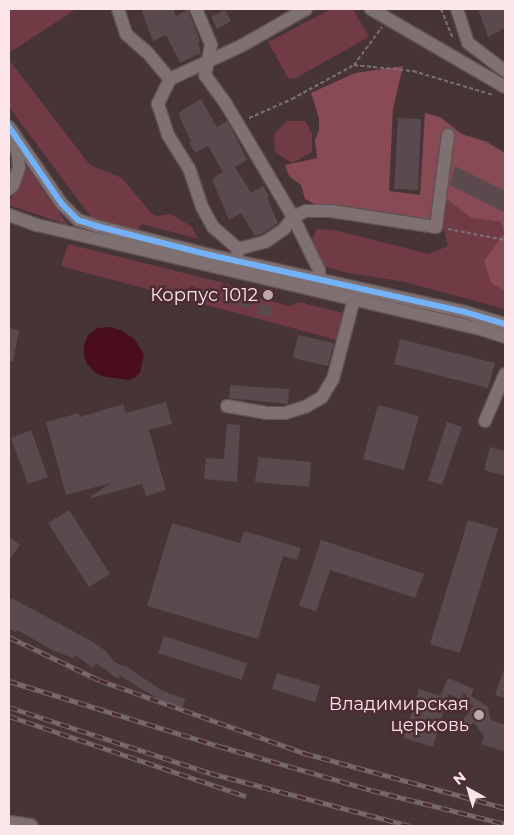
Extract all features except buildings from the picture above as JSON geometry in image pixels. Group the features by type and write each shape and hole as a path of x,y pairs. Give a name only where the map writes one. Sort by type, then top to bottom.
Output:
{"main road":[{"path":"9,824 30,826"}],"street":[{"path":"118,9 126,34 147,52 170,79"},
{"path":"196,9 212,45 204,75 237,124 293,217 319,270 320,293"},
{"path":"236,261 212,227 202,207 189,168 168,135 158,104 170,79 241,46 306,9"},
{"path":"371,9 464,64 502,92"},
{"path":"457,9 468,43 505,71"},
{"path":"10,128 62,204 78,220 236,261 472,314 505,324"},
{"path":"9,190 16,179 19,168 18,156 10,128"},
{"path":"236,261 284,229 293,217 306,211 331,210 436,227 448,135"},
{"path":"9,215 38,225 96,239 236,261 320,293 354,299 481,329 505,337"},
{"path":"227,406 266,413 285,413 305,407 322,397 333,379 354,299"},
{"path":"485,421 505,374"}],"path":[{"path":"442,9 464,64"},
{"path":"237,124 292,99 354,65 389,19"},
{"path":"354,65 413,71 502,92"},
{"path":"436,227 505,240"}],"shaded area":[{"path":"9,9 76,9 9,53"},
{"path":"331,9 353,9 369,37 294,79 288,78 268,42"},
{"path":"9,60 90,165 122,178 152,214 156,216 171,214 192,227 198,239 142,224 134,233 93,220 9,107"},
{"path":"403,66 393,109 389,191 420,195 425,113 440,117 462,134 487,142 505,153 505,291 491,283 484,261 504,233 501,222 471,218 448,200 436,218 432,231 392,227 318,206 305,199 301,185 289,176 285,165 317,158 315,140 319,131 319,118 311,93 355,73"},
{"path":"287,121 305,121 312,133 312,152 292,163 275,152 274,134"},
{"path":"27,166 68,225 9,205 9,201 21,182"},
{"path":"448,200 471,218 501,222 505,233 491,283 505,291 505,309 405,282 343,272 323,266 311,241 317,229 334,230 429,254 448,246 441,219"},
{"path":"68,244 228,284 239,292 289,306 299,302 347,314 341,341 61,266"},
{"path":"110,327 123,331 135,340 144,354 140,373 136,377 128,380 106,377 97,374 88,365 84,357 84,345 88,335 98,328"}],"railway":[{"path":"9,637 99,680 304,753 505,808"},
{"path":"9,681 219,746 371,790 505,824"},
{"path":"9,707 210,773 410,826"},
{"path":"9,716 246,796"}],"cycle path":[{"path":"9,127 62,204 78,220 210,255 465,312 505,324"}],"place":[{"name":"Корпус 1012","path":"268,295"},
{"name":"Владимирская церковь","path":"479,715"}]}
